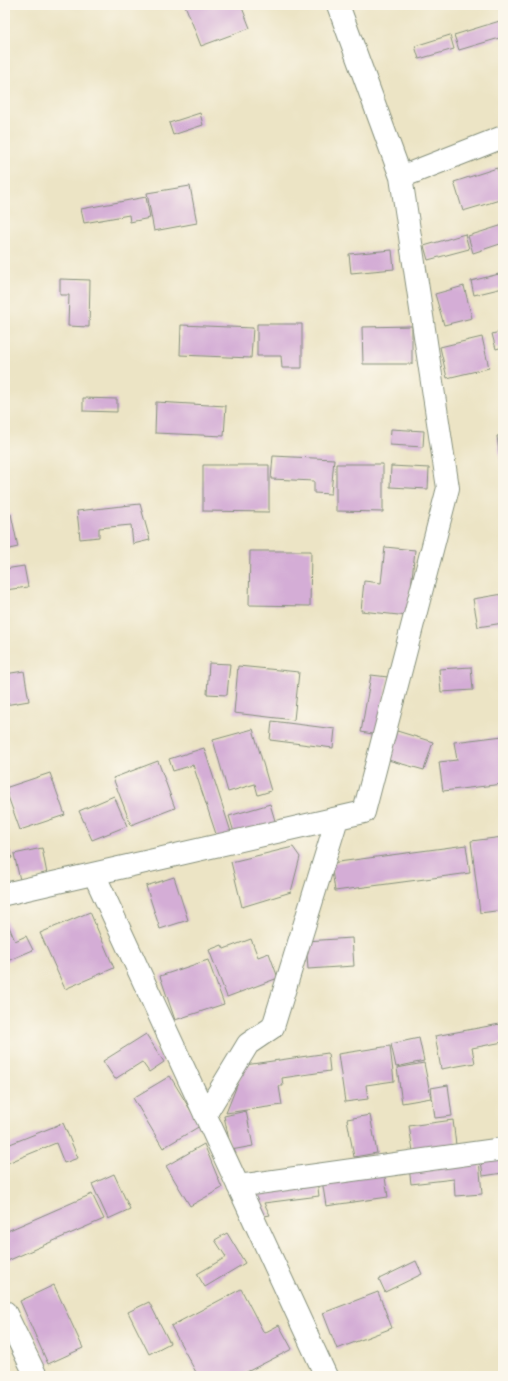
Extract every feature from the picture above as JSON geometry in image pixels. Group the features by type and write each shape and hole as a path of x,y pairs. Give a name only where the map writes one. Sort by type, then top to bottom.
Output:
{"street":[{"path":"5,894 364,812 448,488 401,177 338,5"},
{"path":"401,177 503,137"},
{"path":"205,1115 248,1044 273,1027 336,819"},
{"path":"94,874 326,1376"},
{"path":"238,1186 503,1149"},
{"path":"5,1312 36,1376"}],"building":[{"path":"185,5 241,5 250,28 201,46"},
{"path":"503,20 503,37 459,50 454,35"},
{"path":"450,35 454,49 419,59 415,46"},
{"path":"200,113 203,125 173,135 169,123"},
{"path":"497,168 503,187 503,199 463,211 454,182"},
{"path":"190,186 197,223 154,231 147,193"},
{"path":"146,197 150,218 130,222 129,215 84,223 81,209"},
{"path":"503,225 503,243 473,253 468,236"},
{"path":"465,234 469,249 428,260 424,246"},
{"path":"392,250 394,269 351,273 349,254"},
{"path":"503,273 503,288 474,295 471,281"},
{"path":"60,279 90,280 89,327 68,326 69,295 60,295"},
{"path":"464,286 472,318 444,325 435,294"},
{"path":"257,324 302,324 302,368 282,368 281,356 257,356"},
{"path":"181,325 253,328 251,358 180,355"},
{"path":"412,326 412,364 363,364 362,327"},
{"path":"503,331 503,347 496,349 492,334"},
{"path":"482,337 489,368 447,378 440,347"},
{"path":"83,398 117,399 117,412 83,411"},
{"path":"156,402 226,406 224,436 155,433"},
{"path":"391,429 424,431 423,447 390,445"},
{"path":"503,435 503,467 501,467 497,436"},
{"path":"273,456 334,459 331,494 314,493 314,481 271,479"},
{"path":"336,464 383,464 383,512 336,511"},
{"path":"203,465 269,465 269,512 203,511"},
{"path":"391,466 429,468 428,489 390,487"},
{"path":"140,504 150,540 133,544 131,525 99,528 99,537 80,539 77,511"},
{"path":"11,514 18,547 5,550 5,515"},
{"path":"385,547 415,550 408,616 361,611 364,581 381,583"},
{"path":"250,551 311,551 310,606 249,605"},
{"path":"24,566 28,587 5,590 5,569"},
{"path":"503,594 503,623 478,627 473,599"},
{"path":"209,663 230,664 227,695 207,694"},
{"path":"238,666 299,672 294,720 234,713"},
{"path":"471,667 473,690 441,692 439,669"},
{"path":"24,671 29,701 5,705 5,674"},
{"path":"371,675 388,677 378,735 361,732"},
{"path":"272,721 335,729 333,748 270,740"},
{"path":"253,729 271,791 258,795 255,784 228,792 213,740"},
{"path":"397,731 433,742 424,770 388,760"},
{"path":"503,736 503,784 443,791 439,762 457,760 454,742"},
{"path":"204,748 232,835 218,840 193,765 173,771 169,759"},
{"path":"158,761 175,808 131,825 113,778"},
{"path":"50,773 65,815 20,830 5,788"},
{"path":"114,796 127,826 92,840 79,811"},
{"path":"270,804 276,824 235,836 229,816"},
{"path":"5,834 12,858 5,860"},
{"path":"503,837 503,910 480,913 471,841"},
{"path":"466,845 470,873 335,891 331,863"},
{"path":"293,847 300,857 291,892 242,907 231,862"},
{"path":"42,848 47,874 20,880 14,854"},
{"path":"174,877 188,920 160,929 146,886"},
{"path":"90,912 114,968 65,989 40,933"},
{"path":"5,917 15,941 26,936 33,950 5,962"},
{"path":"352,938 354,966 308,969 306,941"},
{"path":"251,939 258,957 269,953 278,978 227,997 209,950 222,945 224,949"},
{"path":"208,960 224,1004 175,1020 160,976"},
{"path":"500,1024 503,1042 472,1048 475,1063 441,1069 435,1036"},
{"path":"146,1034 164,1062 149,1072 142,1062 115,1079 103,1061"},
{"path":"419,1038 424,1061 396,1067 391,1044"},
{"path":"390,1046 394,1081 366,1085 368,1099 345,1102 338,1054"},
{"path":"328,1053 330,1071 282,1078 283,1086 279,1086 282,1105 226,1113 245,1065"},
{"path":"424,1063 431,1098 402,1103 397,1068"},
{"path":"170,1076 200,1126 163,1148 133,1098"},
{"path":"448,1085 452,1116 435,1118 431,1088"},
{"path":"246,1111 253,1146 231,1150 224,1116"},
{"path":"370,1115 377,1153 354,1157 347,1119"},
{"path":"453,1120 456,1145 413,1151 409,1126"},
{"path":"63,1123 78,1158 64,1163 56,1143 5,1164 5,1146"},
{"path":"204,1144 222,1188 190,1206 166,1166"},
{"path":"503,1157 503,1173 483,1176 481,1160"},
{"path":"479,1160 482,1194 455,1196 454,1179 411,1184 409,1167"},
{"path":"384,1171 388,1197 326,1206 322,1180"},
{"path":"114,1174 130,1209 108,1219 92,1184"},
{"path":"317,1180 319,1196 264,1203 270,1215 259,1217 244,1190"},
{"path":"92,1194 104,1219 5,1262 5,1232"},
{"path":"227,1233 245,1263 205,1287 197,1274 226,1257 215,1240"},
{"path":"416,1261 422,1274 385,1292 379,1279"},
{"path":"54,1285 83,1348 48,1364 20,1301"},
{"path":"241,1289 264,1333 279,1325 292,1349 239,1376 198,1376 171,1326"},
{"path":"378,1292 392,1328 337,1349 323,1313"},
{"path":"149,1302 170,1343 149,1354 128,1312"}]}
